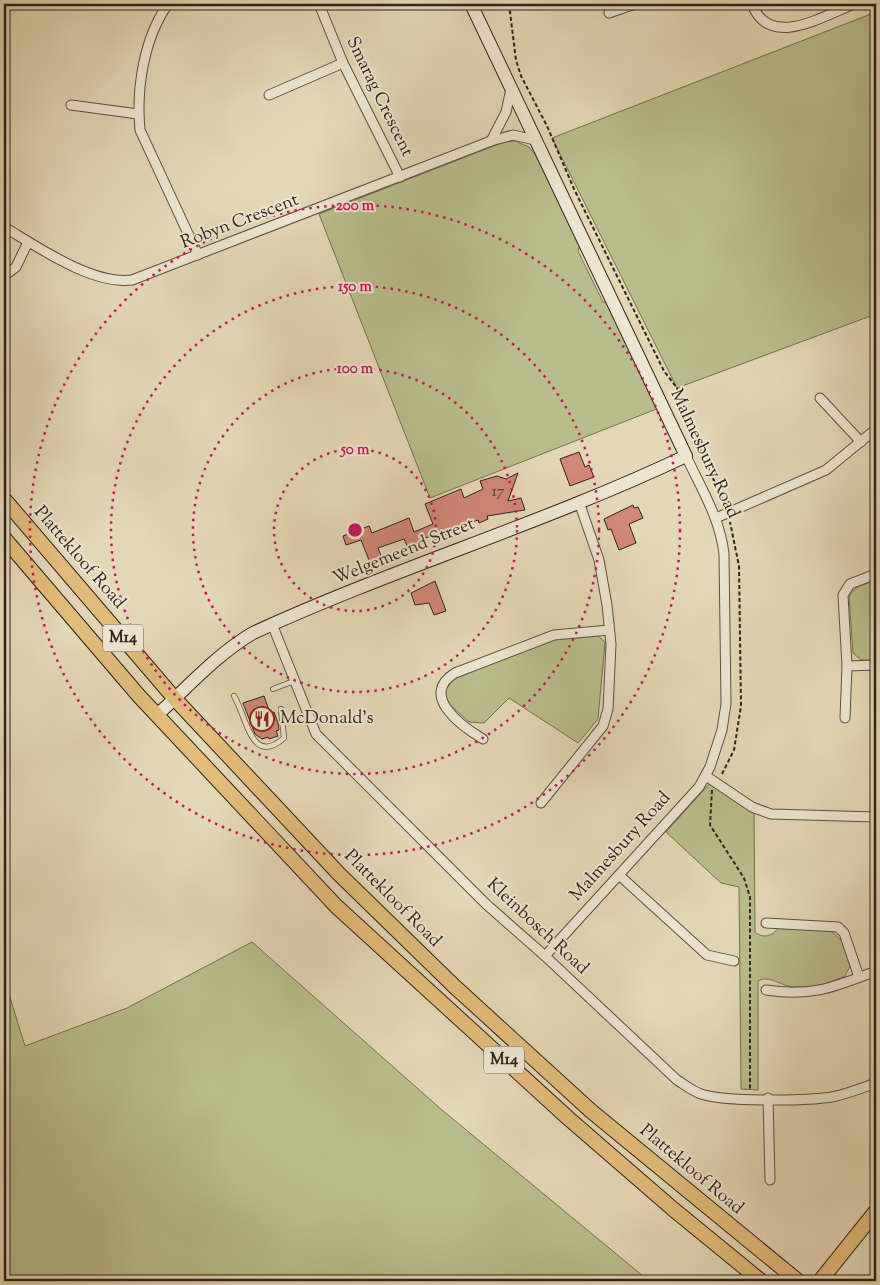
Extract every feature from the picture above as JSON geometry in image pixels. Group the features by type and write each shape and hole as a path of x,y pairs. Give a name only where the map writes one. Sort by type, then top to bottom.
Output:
{"main road":[{"name":"Plattekloof Road","path":"4,499 175,699 276,810 454,986 634,1147 798,1281"},
{"name":"M14","path":"4,538 75,624 157,715 336,906 568,1118 673,1209 761,1281"},
{"path":"820,1281 876,1211"}],"street":[{"path":"168,4 153,28 149,39 138,114 140,130 144,141 198,255"},
{"name":"Smarag Crescent","path":"319,4 343,63 400,176"},
{"name":"Malmesbury Road","path":"471,4 716,518 722,534 724,554 726,704 717,748 706,776 699,787 545,956"},
{"path":"609,13 635,4"},
{"path":"752,4 761,20 771,26 782,28 793,27 854,4"},
{"path":"269,95 343,63"},
{"path":"491,141 506,112 511,89"},
{"path":"71,105 138,114"},
{"name":"Robyn Crescent","path":"4,227 28,242 95,276 114,281 140,278 491,141 513,135 535,140"},
{"path":"4,276 16,266 28,242"},
{"path":"820,398 861,442"},
{"path":"716,518 826,470 876,429"},
{"name":"Welgemeend Street","path":"157,715 210,663 235,643 272,624 612,490 686,456"},
{"path":"541,802 602,726 606,717 609,630 599,560 579,502"},
{"path":"846,718 847,666 843,595 850,584 876,574"},
{"name":"Kleinbosch Road","path":"272,624 316,734 479,897 677,1080 706,1095 750,1099 832,1096 876,1083"},
{"path":"483,739 473,733 441,700 440,690 446,678 554,635 609,630"},
{"path":"847,666 876,665"},
{"path":"706,776 752,807 772,814 876,817"},
{"path":"619,875 707,955 734,961"},
{"path":"766,923 838,927 844,933 859,978"},
{"path":"766,990 814,992 876,971"},
{"path":"768,1098 770,1180"}],"lane":[{"path":"273,689 294,681"},
{"path":"234,696 258,746 264,747 284,738 281,709"}],"path":[{"path":"509,4 516,60 521,76 547,126 574,189 664,370 677,388 681,407 725,505"},
{"path":"722,774 734,750 741,706 739,566 730,522"},
{"path":"712,789 710,825 744,878 750,896 750,1099"}],"green space":[{"path":"876,12 876,314 677,388 552,138"},
{"path":"515,141 529,147 536,156 580,245 578,251 603,302 608,303 659,408 430,498 319,214 504,142"},
{"path":"876,580 876,660 861,660 853,653 849,596 857,587"},
{"path":"597,635 605,642 598,719 578,743 509,698 484,723 469,722 446,701 445,690 451,679 552,639"},
{"path":"710,783 754,811 755,932 764,936 771,935 778,928 830,930 842,941 850,966 845,976 814,986 790,986 767,979 758,981 758,1090 741,1089 739,887 721,883 666,832"},
{"path":"252,942 442,1110 649,1281 4,1281 4,978 25,1046 127,1008"}],"building":[{"path":"579,452 585,467 589,465 594,477 570,486 560,459"},
{"path":"518,473 508,501 521,498 525,510 487,516 488,519 479,523 478,520 456,528 457,530 442,536 440,532 418,541 420,546 409,550 404,539 378,548 383,561 371,565 361,540 346,545 343,536 369,526 372,533 409,518 414,532 433,524 425,504 461,489 464,498 483,489 480,481 497,476 506,479"},
{"path":"633,505 634,508 638,507 643,518 629,524 636,543 619,550 611,529 608,530 604,519"},
{"path":"435,581 446,611 434,615 429,603 415,605 411,593"},
{"name":"McDonald's","path":"264,696 270,713 274,712 279,730 276,731 278,736 269,739 268,737 262,739 255,734 243,703"}],"place":[{"name":"McDonald's","path":"262,719"}]}
